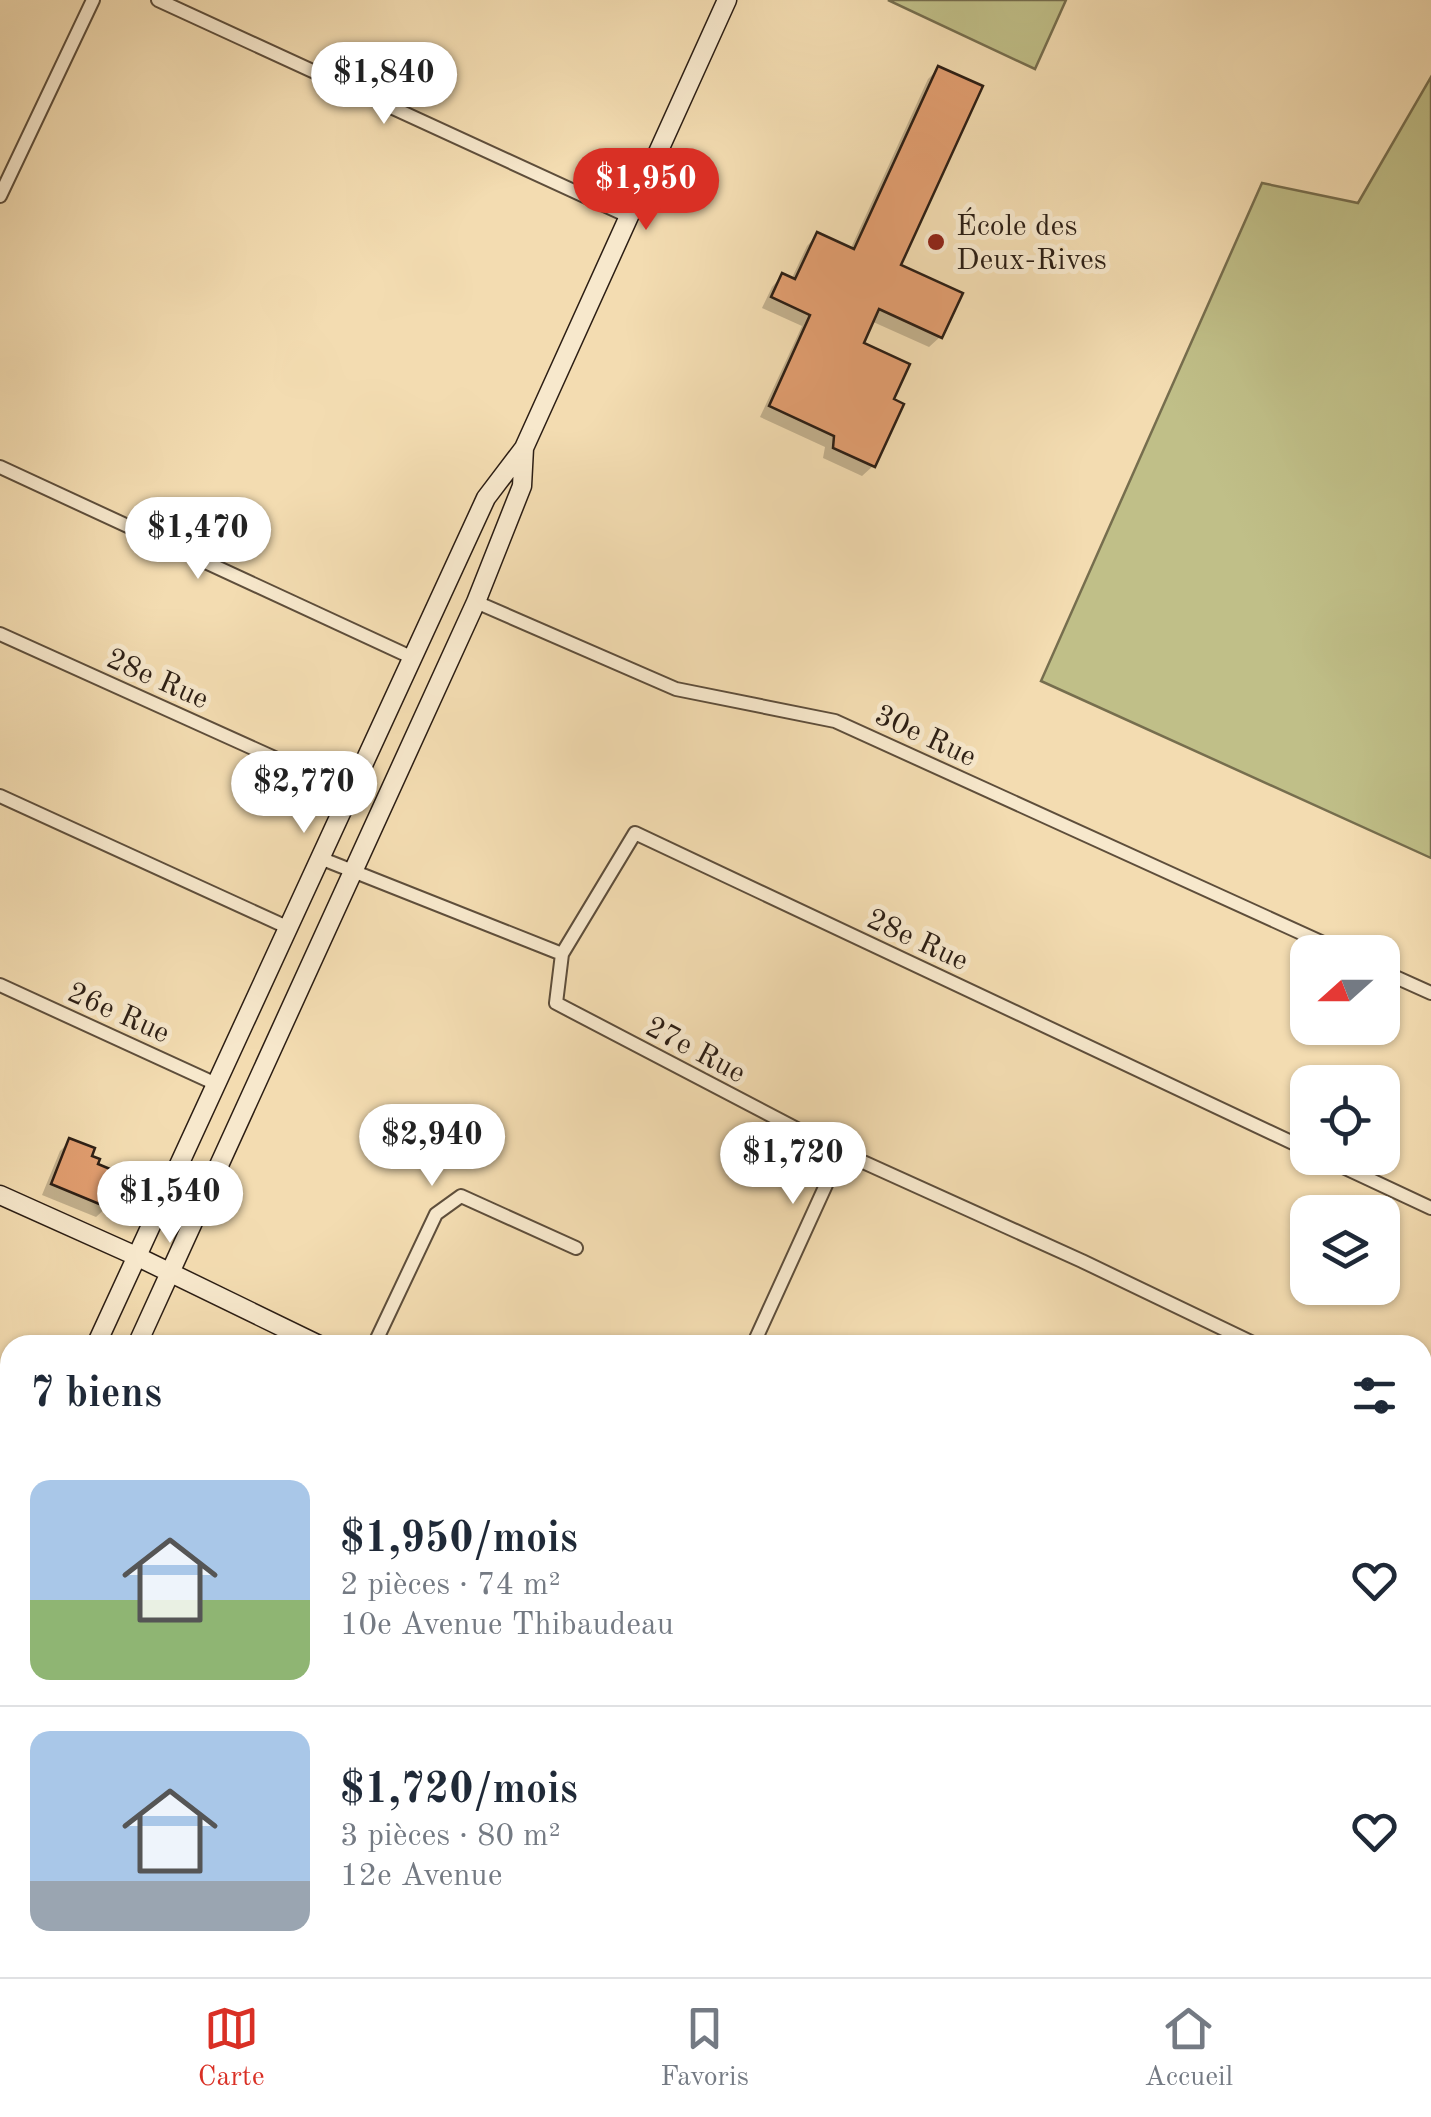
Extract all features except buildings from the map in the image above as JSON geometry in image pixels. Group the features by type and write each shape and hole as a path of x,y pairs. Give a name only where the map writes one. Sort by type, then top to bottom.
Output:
{"street":[{"path":"0,196 94,0"},
{"path":"158,0 628,216"},
{"path":"100,1335 486,498 524,448 727,0"},
{"path":"141,1335 476,602 522,486 524,448"},
{"path":"0,467 414,658"},
{"name":"30e Rue","path":"476,602 676,689 835,721 1306,935"},
{"name":"28e Rue","path":"0,634 350,792"},
{"path":"0,796 289,928"},
{"name":"28e Rue","path":"562,954 635,833 1290,1142"},
{"path":"320,858 562,954"},
{"name":"27e Rue","path":"562,954 556,1003 841,1152 1237,1335"},
{"path":"1400,979 1431,993"},
{"name":"26e Rue","path":"0,985 216,1084"},
{"path":"758,1335 841,1152"},
{"path":"1360,1175 1431,1208"},
{"path":"0,1195 298,1335"},
{"path":"379,1335 436,1214 462,1196 576,1248"}],"shaded area":[{"path":"888,0 1066,0 1035,69"},
{"path":"1431,77 1431,858 1041,681 1262,183 1358,203"}],"place":[{"name":"École des Deux-Rives","path":"936,242"}]}
